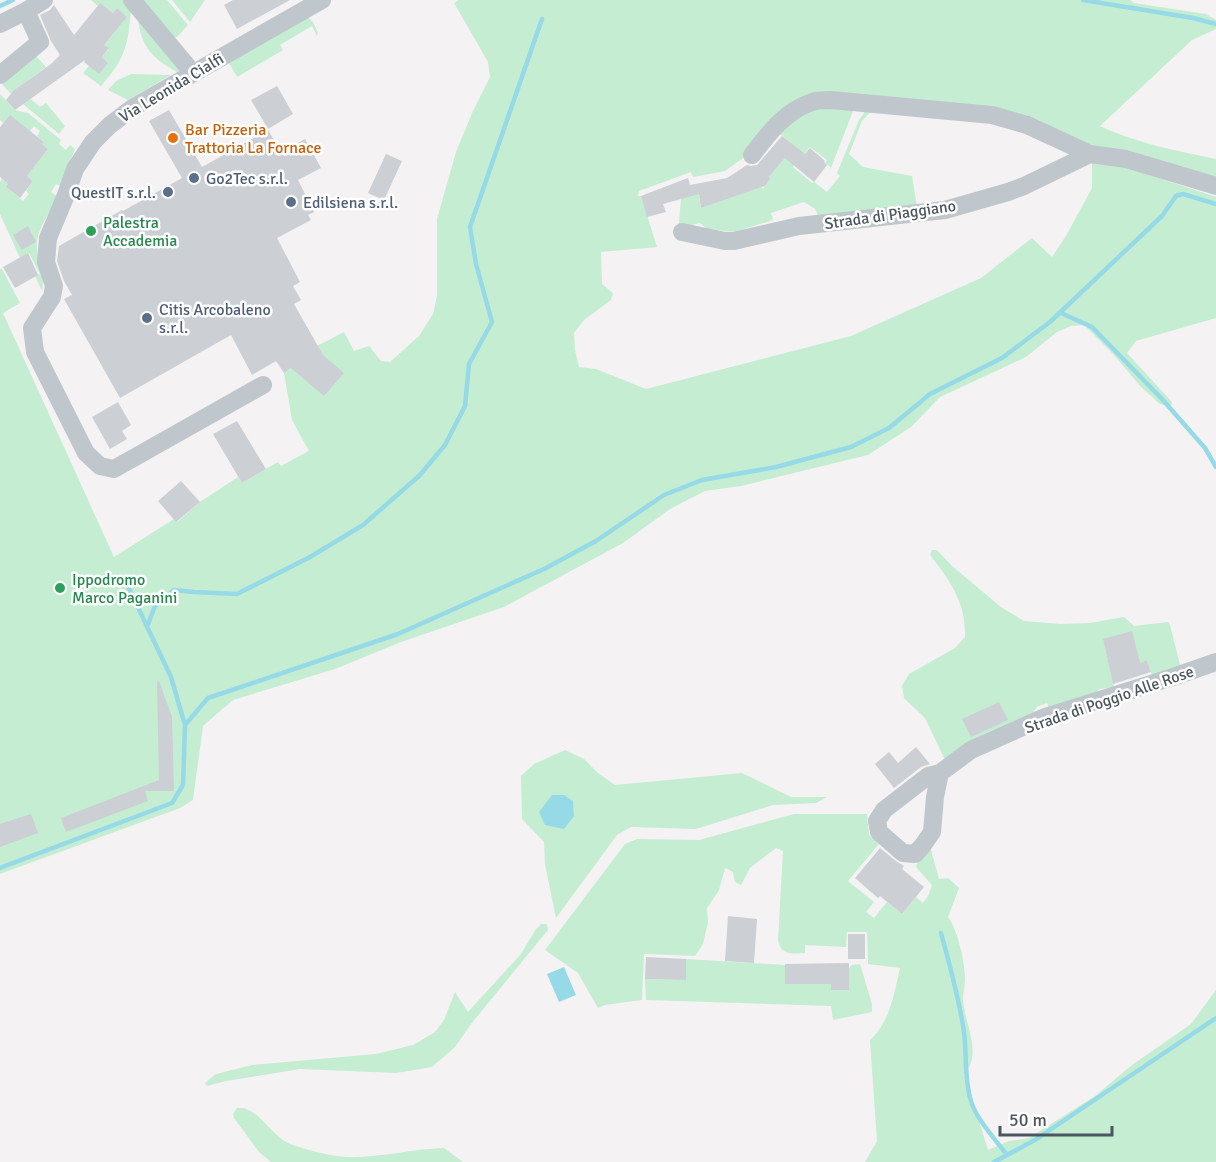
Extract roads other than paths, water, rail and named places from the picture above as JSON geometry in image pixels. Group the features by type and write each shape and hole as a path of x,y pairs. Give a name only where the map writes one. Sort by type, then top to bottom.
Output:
{"street":[{"path":"0,24 44,0"},
{"path":"132,0 193,73"},
{"name":"Via Leonida Cialfi","path":"263,385 114,469 100,466 86,453 35,352 32,328 52,297 54,286 46,262 48,238 75,169 93,142 118,118 134,107 322,0"},
{"path":"0,75 40,42 26,11"},
{"path":"752,155 778,123 799,108 814,101 831,100 992,115 1028,125 1090,154 1126,159 1216,186"},
{"name":"Strada di Piaggiano","path":"682,232 734,241 799,226 945,210 1024,186 1090,154"},
{"name":"Strada di Poggio Alle Rose","path":"940,773 971,750 1045,717 1216,662"}],"water":[{"path":"552,795 564,795 573,801 574,816 564,829 545,825 539,812"},
{"path":"564,967 576,995 559,1002 547,974"}],"waterway":[{"path":"0,6 13,0"},
{"path":"1083,0 1193,18 1216,24"},
{"path":"147,627 155,606 174,590 237,594 310,557 363,525 419,476 445,445 465,406 469,364 492,322 476,264 470,227 542,19"},
{"path":"0,868 172,803 183,785 185,725 208,698 398,634 544,569 596,541 664,495 702,480 776,467 851,447 889,428 930,394 1002,358 1050,322 1162,216 1176,196 1183,194 1216,204"},
{"path":"1061,313 1092,327 1162,399 1205,448 1216,467"},
{"path":"125,580 171,677 185,725"},
{"path":"941,933 962,1019 967,1084 971,1101 982,1122 1007,1155"},
{"path":"994,1162 1035,1140 1216,1018"}],"place":[{"name":"Bar Pizzeria Trattoria La Fornace","path":"173,138"},
{"name":"Go2Tec s.r.l.","path":"194,178"},
{"name":"QuestIT s.r.l.","path":"168,192"},
{"name":"Edilsiena s.r.l.","path":"291,202"},
{"name":"Palestra Accademia","path":"91,231"},
{"name":"Citis Arcobaleno s.r.l.","path":"147,318"},
{"name":"Ippodromo Marco Paganini","path":"60,588"}]}
